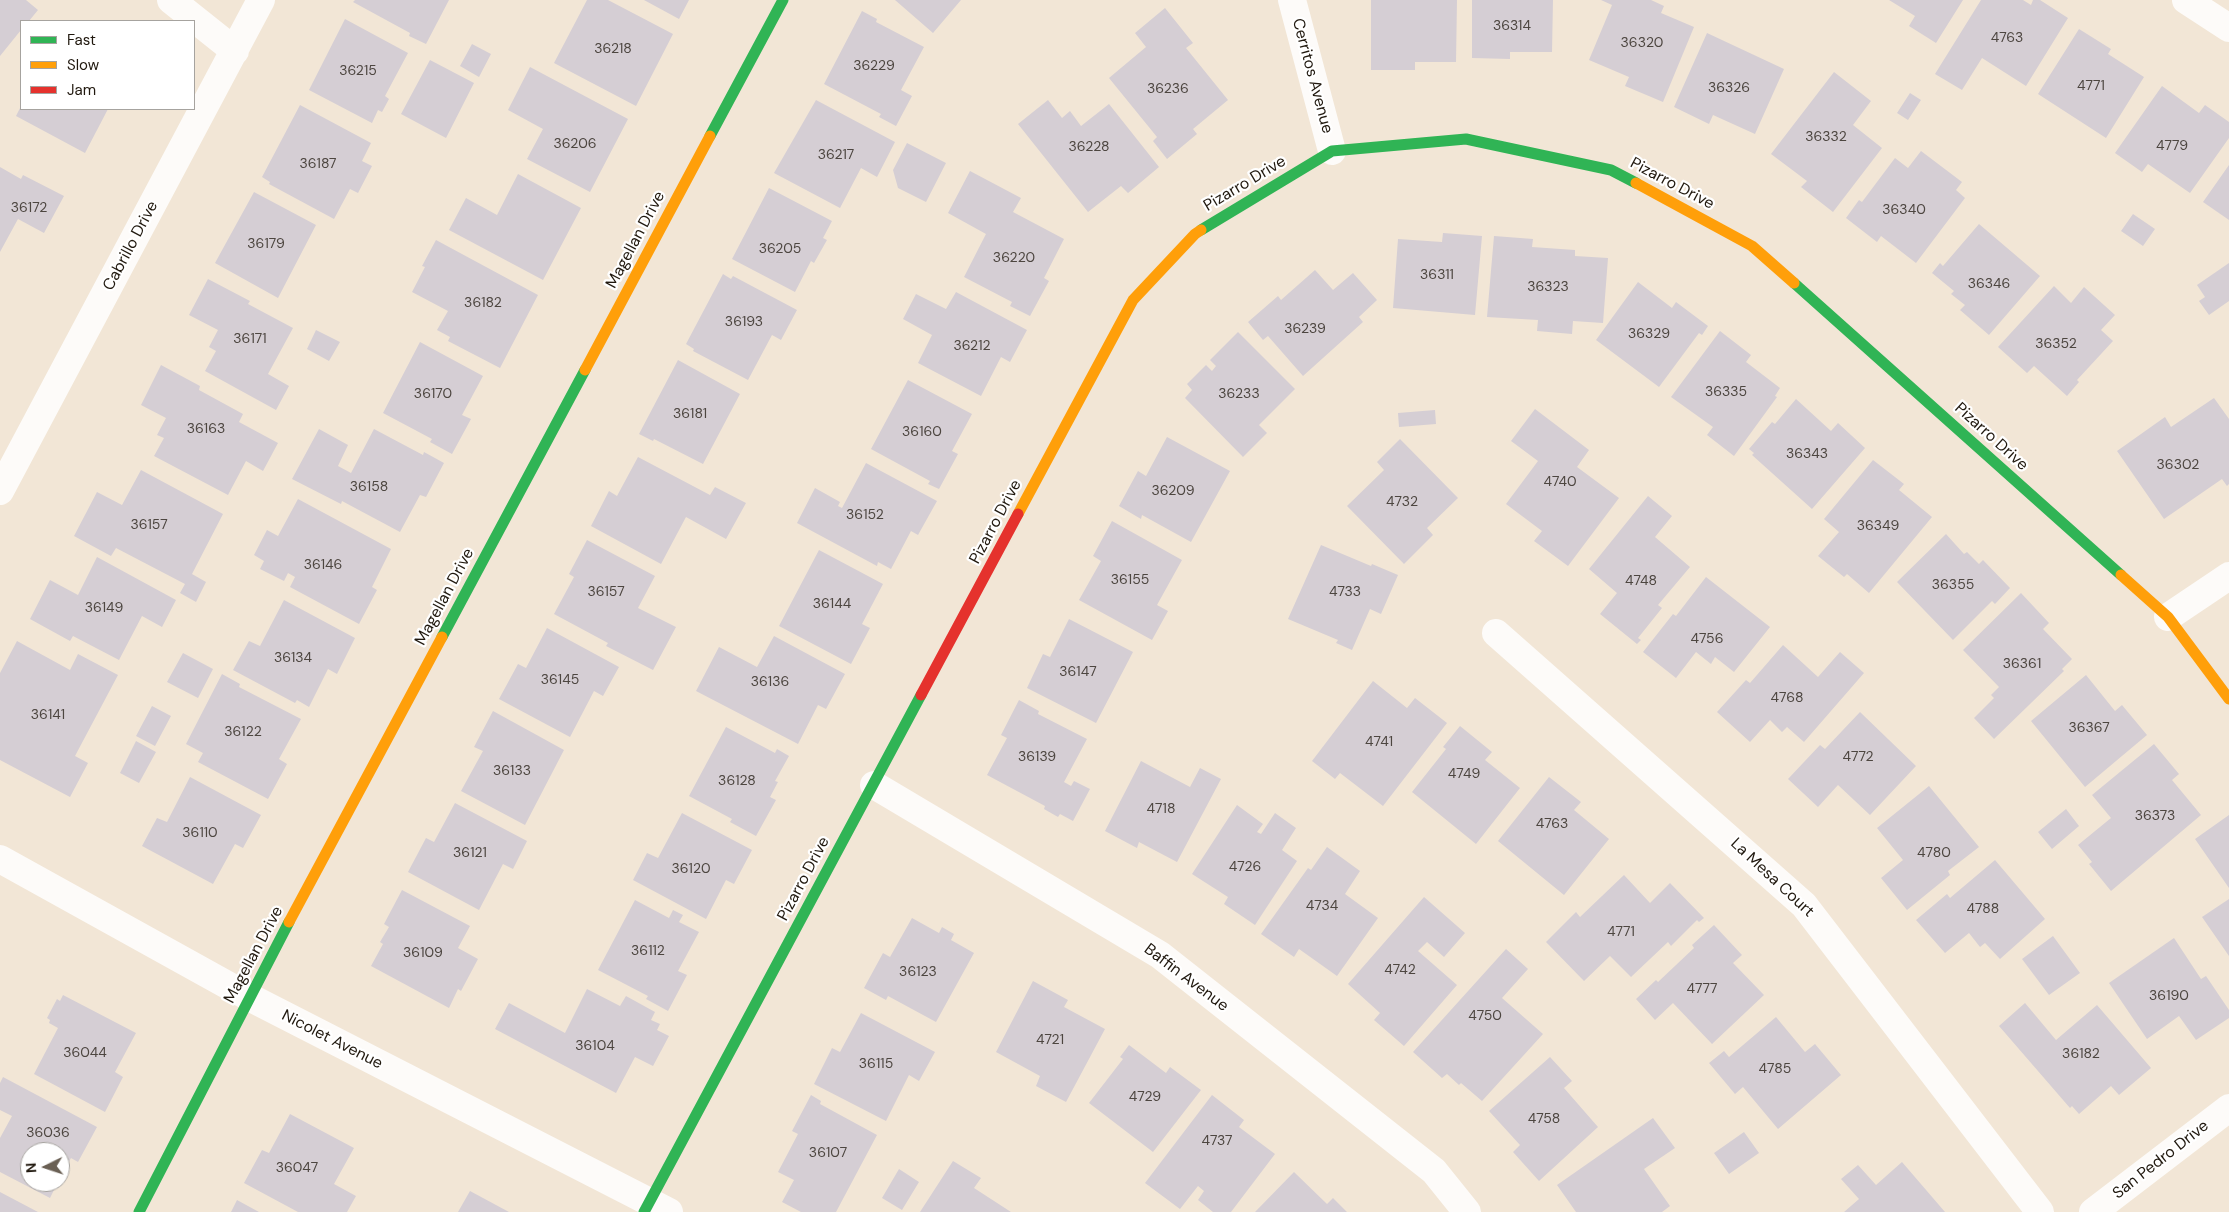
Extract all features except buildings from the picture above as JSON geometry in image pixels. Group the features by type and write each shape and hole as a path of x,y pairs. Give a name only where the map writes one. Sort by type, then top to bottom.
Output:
{"street":[{"path":"171,0 235,51"},
{"name":"Cabrillo Drive","path":"0,492 261,0"},
{"name":"Magellan Drive","path":"139,1212 249,997 783,0"},
{"name":"Cerritos Avenue","path":"1292,0 1332,151"},
{"path":"2186,0 2229,28"},
{"name":"Pizarro Drive","path":"654,1209 874,786 1133,300 1195,234 1332,151 1466,138 1611,170 1752,246 2168,617 2229,699"},
{"path":"2168,617 2229,576"},
{"name":"La Mesa Court","path":"1496,633 1804,905 2040,1212"},
{"name":"Baffin Avenue","path":"874,786 1160,955 1434,1171 1466,1212"},
{"name":"Nicolet Avenue","path":"0,859 249,997 654,1209"},
{"name":"San Pedro Drive","path":"2094,1212 2229,1108"}],"traffic: fast":[{"path":"710,136 783,0"},
{"path":"1201,230 1332,151 1466,139 1611,170 1636,183"},
{"path":"1794,283 2121,575"},
{"path":"442,637 585,370"},
{"path":"644,1212 921,695"},
{"path":"139,1212 289,922"}],"traffic: slow":[{"path":"585,370 710,136"},
{"path":"1636,183 1752,246 1794,283"},
{"path":"1018,514 1133,300 1195,234 1201,230"},
{"path":"2121,575 2168,617 2229,699"},
{"path":"289,922 442,637"}],"traffic: jam":[{"path":"921,695 1018,514"}]}
